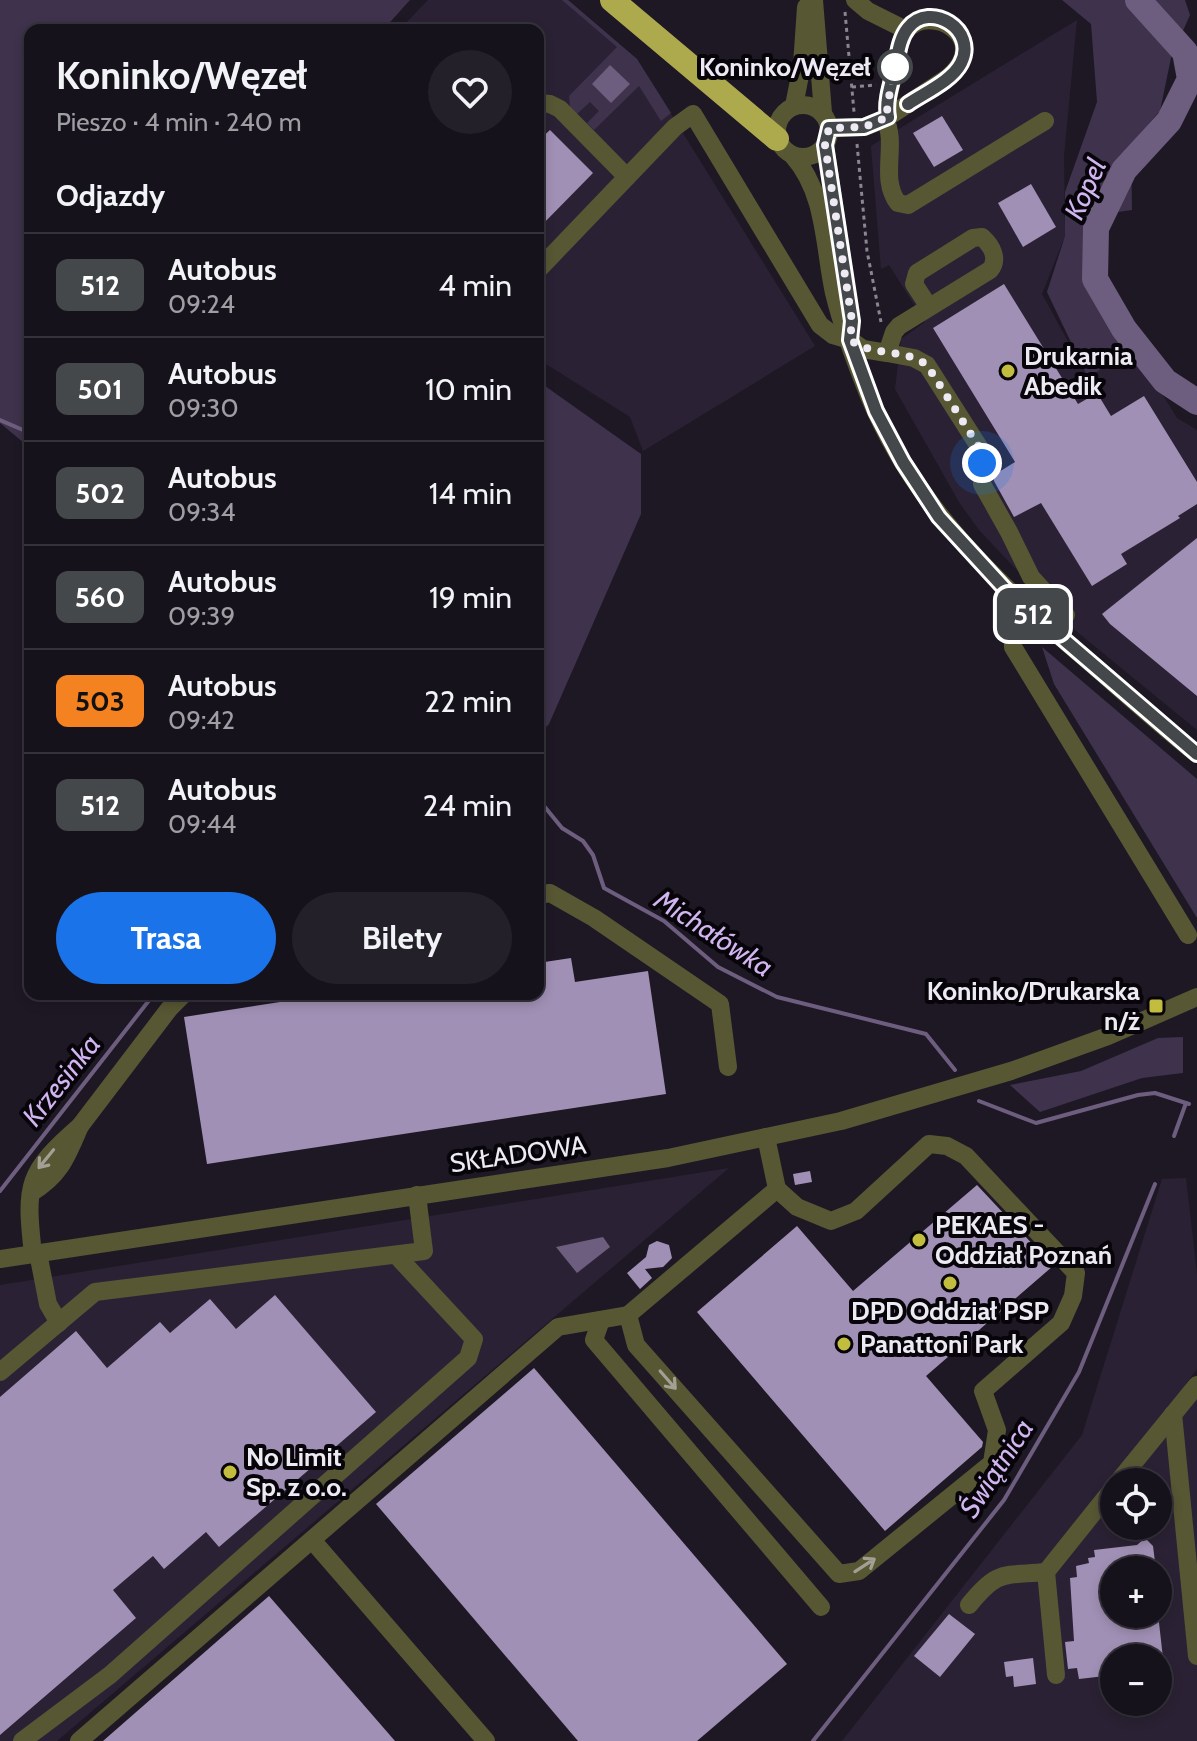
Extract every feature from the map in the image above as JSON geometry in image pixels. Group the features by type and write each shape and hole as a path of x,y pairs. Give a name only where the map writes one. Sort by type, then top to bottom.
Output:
{"highway":[{"path":"612,0 755,118 786,129"}],"street":[{"path":"806,0 802,65 786,129 817,198 836,300 876,411 915,483 966,549 1052,630 1195,749"},
{"path":"814,0 826,129 852,321 850,340"},
{"path":"855,0 868,11 906,30"},
{"path":"826,129 864,127 887,118 955,71 964,53 961,35 948,21 929,16 919,19 906,30 899,47 890,94 887,118 891,133 888,163 892,194 898,203 908,205 1045,121"},
{"path":"544,104 560,109 627,177"},
{"path":"786,129 809,105 826,129"},
{"path":"544,264 675,127 693,114 820,325 863,349 888,347 927,365 981,450 984,490 1031,577 1066,615 1052,630"},
{"path":"786,129 811,156 826,129"},
{"path":"888,347 899,326 929,307"},
{"path":"1026,607 1012,626 1013,647 1188,935"},
{"path":"544,894 550,893 594,918 720,1004 728,1067"},
{"name":"SKŁADOWA","path":"0,1259 668,1158 766,1137 891,1108 1035,1063 1108,1036 1197,997"},
{"path":"59,1323 48,1304 35,1254 28,1210 31,1193 49,1182 65,1162 80,1126 178,1000"},
{"path":"628,1315 636,1345 839,1574 859,1571 992,1463 997,1430 983,1391 1061,1323 1073,1296 1076,1273 966,1156 947,1146 929,1144 856,1211 831,1221 797,1207 777,1189 766,1137"},
{"path":"79,1741 558,1327 628,1315 777,1189"},
{"path":"0,1372 95,1292 424,1251 417,1195"},
{"path":"22,1741 110,1675 468,1358 474,1339 396,1255"},
{"path":"601,1320 594,1340 821,1607"},
{"path":"1129,1468 1197,1385"},
{"path":"1173,1414 1197,1656"},
{"path":"1056,1675 1046,1572 1100,1504"},
{"path":"312,1540 486,1741"},
{"path":"969,1605 989,1581 1005,1574 1046,1572"}],"path":[{"path":"844,0 854,118"},
{"path":"856,140 867,251 888,347"}],"shaded area":[{"path":"0,0 410,0 388,24 24,24 24,443 0,423"},
{"path":"428,0 568,0 637,59 815,346 643,451 630,417 544,363 544,24 405,24"},
{"path":"562,0 568,0 637,59 671,113 661,121 639,86 594,130 587,123 599,111 590,102 577,114 570,107 569,96 617,47"},
{"path":"1062,0 1185,0 1190,15 1171,58 1160,111 1131,144 1132,210 1090,216 1089,270 1103,313 1127,351 1088,378 1047,292 1065,236 1065,192 1097,102 1091,24"},
{"path":"1077,20 1064,155 1065,236 1042,294 1088,378 1133,347 1177,418 1197,430 1197,730 1070,626 979,530 959,502 895,389 901,339 925,322 889,265 881,269 871,146"},
{"path":"610,65 630,84 611,103 592,84"},
{"path":"544,385 641,454 641,514 549,724 544,729"},
{"path":"1042,647 1197,779 1197,918 1054,684"},
{"path":"1183,1037 1183,1073 1142,1078 1040,1112 1010,1085 1081,1071 1158,1038"},
{"path":"729,1168 57,1741 0,1741 0,1285"},
{"path":"1186,1178 1197,1274 1197,1369 1185,1385 1197,1394 1197,1741 842,1741 1082,1435 1162,1179"},
{"path":"603,1237 610,1247 577,1273 556,1247"}],"building":[{"path":"942,116 963,150 934,167 913,133"},
{"path":"550,130 593,173 544,223 544,136"},
{"path":"1031,184 1056,227 1023,247 998,203"},
{"name":"Drukarnia Abedik","path":"1004,284 1078,404 1097,393 1111,416 1144,396 1197,482 1197,504 1121,554 1127,564 1092,586 1041,503 1014,517 994,481 994,475 1015,462 933,328"},
{"path":"1197,538 1197,696 1102,614"},
{"path":"571,958 575,982 648,971 666,1094 207,1164 184,1017 293,1000 544,1000 544,962"},
{"path":"810,1171 812,1182 795,1185 793,1174"},
{"name":"Panattoni Park","path":"977,1185 1053,1266 926,1376 983,1442 982,1447 885,1531 697,1312 797,1226 853,1291"},
{"path":"657,1241 669,1245 672,1258 663,1267 645,1269 652,1278 640,1289 627,1273 646,1257 649,1245"},
{"path":"275,1295 376,1412 219,1547 206,1532 164,1569 153,1556 113,1590 136,1618 0,1735 0,1397 76,1331 107,1368 160,1322 170,1333 210,1299 236,1329"},
{"path":"534,1368 787,1664 697,1741 578,1741 376,1504"},
{"path":"1147,1540 1153,1546 1154,1556 1100,1556 1100,1628 1160,1628 1161,1644 1100,1644 1100,1677 1079,1679 1077,1668 1068,1669 1065,1642 1074,1641 1070,1578 1077,1577 1076,1566 1089,1563 1088,1558 1095,1557 1094,1550 1137,1545"},
{"path":"269,1596 395,1741 103,1741"},
{"path":"949,1614 975,1634 940,1677 914,1656"},
{"path":"1033,1658 1036,1684 1014,1687 1013,1676 1006,1677 1004,1662"}],"waterway":[{"name":"Kopel","path":"1138,0 1185,52 1190,79 1169,121 1124,170 1096,228 1095,279 1124,329 1165,381 1197,402"},
{"name":"Michałówka","path":"0,420 24,430"},
{"name":"Michałówka","path":"544,806 562,828 583,841 593,855 604,888 664,921 718,967 777,997 926,1034 955,1070"},
{"name":"Krzesinka","path":"0,1191 149,1000"},
{"name":"Michałówka","path":"979,1101 1036,1123 1138,1095 1155,1093 1189,1104"},
{"name":"Świątnica","path":"1174,1136 1186,1103"},
{"name":"Świątnica","path":"813,1741 1004,1500 1079,1372 1155,1184"}],"bus line":[{"name":"512","path":"908,104 947,78 961,63 964,44 956,26 948,21 929,16 911,23 906,30 899,47 887,107 888,117 864,127 829,128 825,145 852,321 850,340 876,411 915,483 966,549 1005,589 1197,754"}],"place":[{"name":"Koninko/Węzeł","path":"895,67"},
{"name":"Drukarnia Abedik","path":"1008,371"},
{"name":"Koninko/Drukarska n/ż","path":"1156,1006"},
{"name":"PEKAES - Oddział Poznań","path":"919,1240"},
{"name":"DPD Oddział PSP","path":"950,1283"},
{"name":"Panattoni Park","path":"844,1344"},
{"name":"No Limit Sp. z o.o.","path":"230,1472"}],"route":[{"path":"895,67 888,117 864,127 829,128 825,145 852,321 850,340 863,349 914,358 927,365 981,450 982,463"}]}
